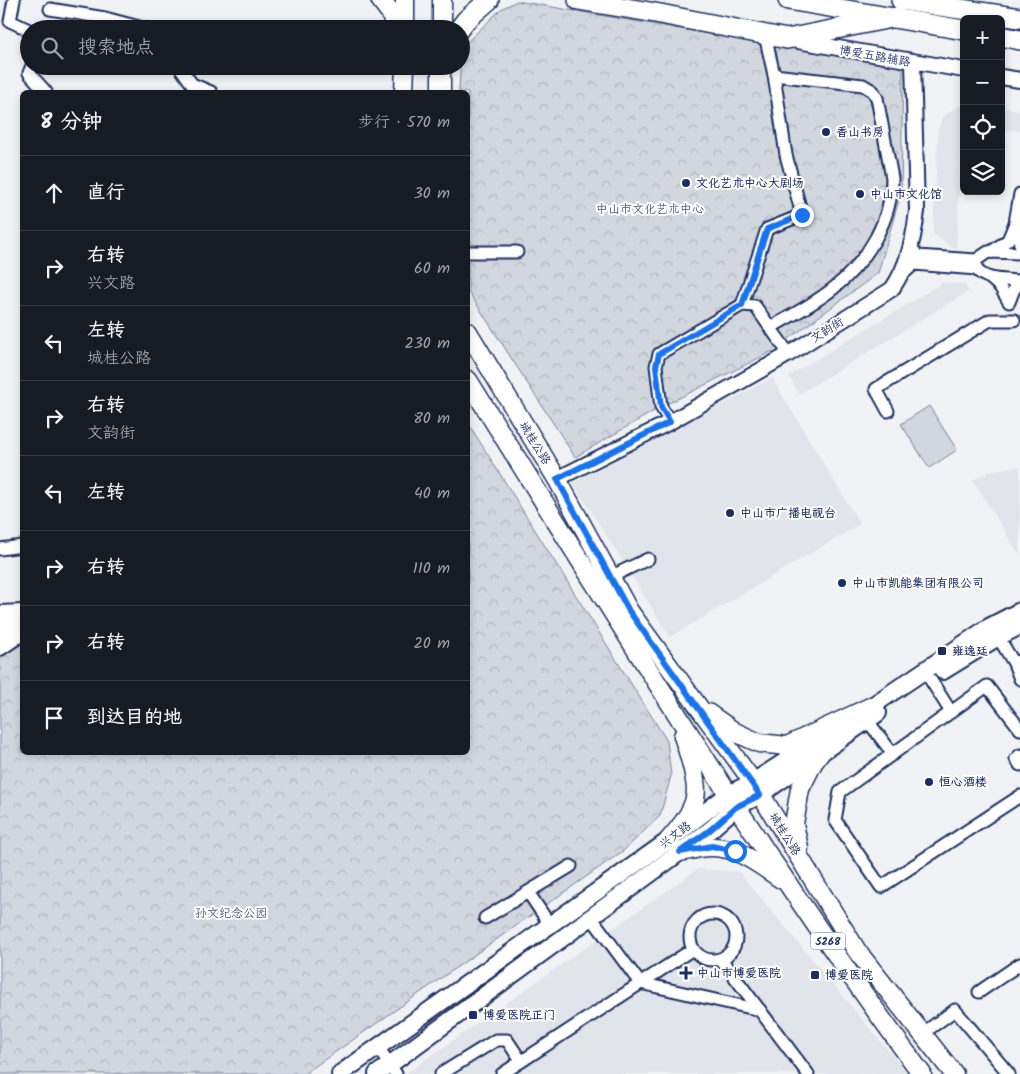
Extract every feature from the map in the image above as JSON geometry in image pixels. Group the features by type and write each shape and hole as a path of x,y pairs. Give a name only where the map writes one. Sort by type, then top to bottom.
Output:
{"highway":[{"path":"381,0 391,13 393,20"},
{"path":"466,20 488,0"},
{"path":"578,0 786,39 901,4 960,28"},
{"path":"788,0 901,4 1020,18"},
{"path":"1005,37 1020,40"}],"main road":[{"path":"405,0 405,20"},
{"path":"442,0 442,20"},
{"path":"404,90 405,75"},
{"path":"441,75 441,90"},
{"name":"城桂公路","path":"470,336 557,479 629,611 756,788 857,951 954,1074"},
{"path":"470,345 486,364"},
{"name":"城桂公路","path":"470,383 732,801 922,1074"},
{"name":"兴文路","path":"388,1071 591,917 732,801 821,752 869,714 989,627 1020,611"},
{"path":"0,630 20,615"},
{"name":"兴文路","path":"756,788 869,714 998,637 1020,626"},
{"path":"0,646 20,633"},
{"path":"695,704 735,732 759,742 786,746 869,714"},
{"path":"676,714 693,767 696,797 674,847 712,846 735,851 791,886"},
{"path":"802,861 794,824 800,788 821,752"},
{"name":"兴文路","path":"340,1074 550,925 674,847"}],"street":[{"path":"14,0 10,22 20,26"},
{"path":"50,8 113,20"},
{"path":"742,305 767,229 802,215 786,155 774,75 765,44 765,35"},
{"name":"博爱五路辅路","path":"786,39 960,69"},
{"name":"文韵街","path":"557,479 670,422 789,354 892,289 902,275 915,235 917,211 912,62"},
{"path":"31,75 44,90"},
{"path":"186,75 192,84 206,90"},
{"path":"770,328 844,279 871,246 882,228 892,188 892,178 878,98 873,91 863,85 774,75"},
{"path":"1005,78 1020,80"},
{"path":"992,252 1008,240 1016,223 1020,194"},
{"path":"1016,223 1020,244"},
{"path":"911,246 917,256 976,264"},
{"path":"470,252 517,252"},
{"path":"976,264 980,255 992,252 1020,253"},
{"path":"902,275 914,264 976,264"},
{"path":"976,264 982,275 990,278 1020,282"},
{"path":"990,278 1000,287 1009,302 1010,313 1017,324"},
{"path":"1009,302 1014,289 1020,282"},
{"path":"670,422 661,407 656,366 659,354 742,305 755,306 789,354"},
{"path":"888,411 876,389 882,384 990,320 1017,324"},
{"path":"0,549 20,546"},
{"path":"610,577 648,559"},
{"path":"0,614 20,613"},
{"path":"998,637 1017,662 1020,679"},
{"path":"930,679 951,712"},
{"path":"1020,729 987,686 840,792 835,820 881,887 1020,796"},
{"path":"869,714 893,754"},
{"path":"1020,755 1016,759 1020,765"},
{"path":"485,918 571,866"},
{"path":"528,892 550,925"},
{"path":"710,914 725,916 734,927 736,942 728,955 721,959 705,959 698,955 690,941 690,933 697,920 710,914"},
{"path":"591,917 640,983 760,1010"},
{"path":"502,1074 693,949"},
{"path":"721,959 808,1074"},
{"path":"979,992 1020,964"},
{"path":"922,1034 955,1010 1009,1074"},
{"path":"441,1074 496,1040 507,1040 521,1061"},
{"path":"378,1047 388,1071"}],"shaded area":[{"path":"960,107 960,174 956,250 933,234 938,132 942,117"},
{"path":"1005,108 1020,110 1020,131 1005,129"},
{"path":"942,283 964,284 969,291 799,394 789,376"},
{"path":"772,378 860,524 670,637 573,483"},
{"path":"1020,466 1020,556 973,480 993,470"},
{"name":"中山市博爱医院","path":"698,869 739,872 908,1074 405,1074"}],"green space":[{"name":"中山市文化艺术中心","path":"517,1 903,67 901,193 878,273 771,352 661,407 575,457 470,294 470,90 459,90 460,75 470,75 470,39 501,9"},
{"path":"929,406 957,450 929,468 901,424"},
{"name":"孙文纪念公园","path":"470,426 667,741 671,776 660,816 623,851 304,1074 0,1074 0,657 20,645 20,755 470,755"}],"place":[{"name":"香山书房","path":"826,132"},
{"name":"文化艺术中心大剧场","path":"686,183"},
{"name":"中山市文化馆","path":"860,194"},
{"name":"中山市广播电视台","path":"730,513"},
{"name":"中山市凯能集团有限公司","path":"842,583"},
{"name":"雍逸廷","path":"942,651"},
{"name":"恒心酒楼","path":"929,782"},
{"name":"中山市博爱医院","path":"686,973"},
{"name":"博爱医院","path":"815,975"},
{"name":"博爱医院正门","path":"473,1015"}],"route":[{"path":"735,851 712,846 680,852 710,830 736,807 760,795 629,611 557,479 670,422 661,407 656,366 659,354 742,305 767,229 802,215"}]}
